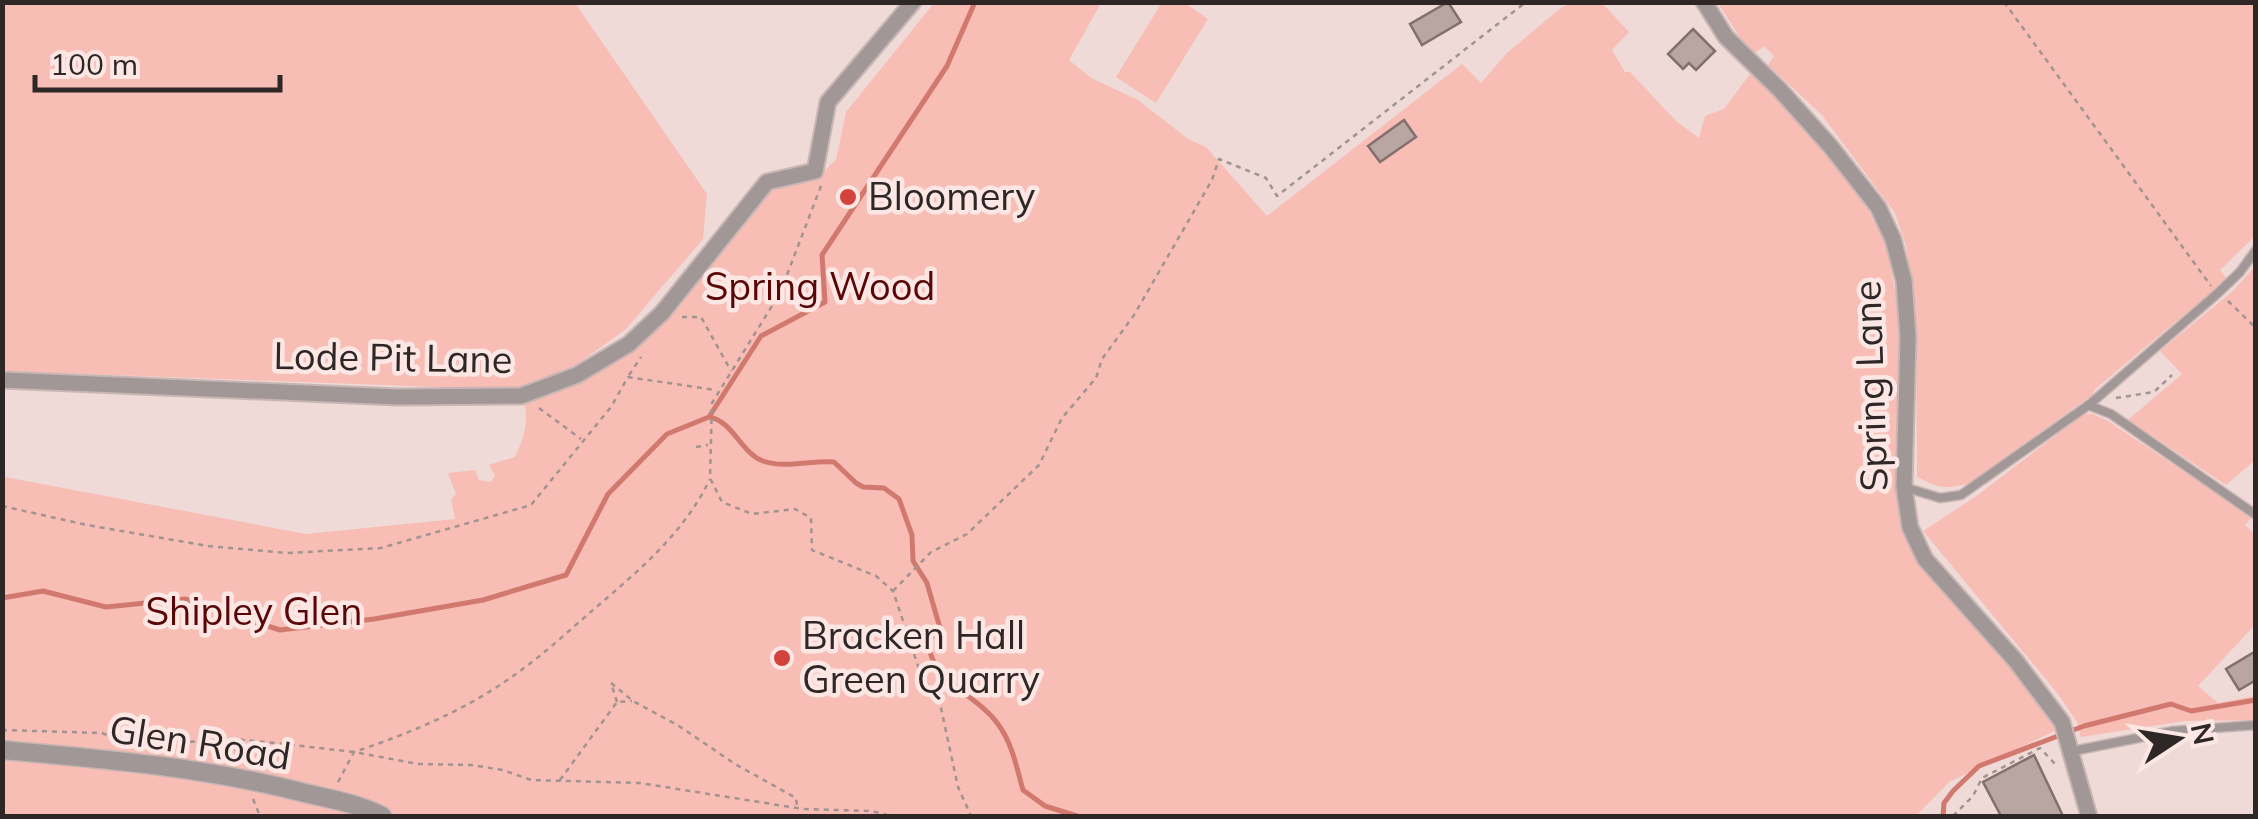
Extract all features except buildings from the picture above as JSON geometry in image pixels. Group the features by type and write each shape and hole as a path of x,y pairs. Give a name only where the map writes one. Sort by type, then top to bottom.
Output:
{"street":[{"path":"815,170 828,102 912,2"},
{"name":"Spring Lane","path":"1704,2 1726,37 1831,147 1878,207 1893,239 1904,281 1908,337 1904,487 1910,527 1924,559 2016,660 2062,722 2089,816"},
{"name":"Lode Pit Lane","path":"2,380 397,398 521,396 577,376 630,344 674,299 767,182 815,170"},
{"name":"Glen Road","path":"2,750 162,764 247,778 362,806 382,816"}],"lane":[{"path":"1904,487 1940,498 1961,495 2088,406 2240,272 2256,250"},
{"path":"2088,406 2111,414 2256,515"},
{"path":"2071,745 2256,725"}],"path":[{"path":"893,591 931,552 968,534 1039,465 1062,418 1096,378 1102,359 1134,316 1212,180 1219,159 1266,178 1277,196 1526,2"},
{"path":"2004,2 2206,281 2256,328"},
{"path":"329,798 354,752 411,733 474,701 524,669 644,566 694,511 710,478 712,403 780,293 822,190 815,170"},
{"path":"674,299 678,316 701,317 731,372"},
{"path":"2,506 208,546 287,554 381,548 531,505 611,407 628,376 718,390"},
{"path":"2088,406 2154,392 2172,376"},
{"path":"521,396 583,440"},
{"path":"696,448 710,445"},
{"path":"710,478 722,502 752,514 795,509 811,518 812,550 876,576 893,591 920,672 941,708 958,787 972,816"},
{"path":"617,702 611,683 633,701 796,798 797,808"},
{"path":"617,702 633,701"},
{"path":"560,780 617,702"},
{"path":"2,730 102,734 134,745 232,739 354,752 418,764 471,765 531,780 640,784 797,808 892,816"},
{"path":"232,739 247,778"},
{"path":"1953,816 1973,796 1982,778 2040,748 2054,766 2071,745"}],"green space":[{"path":"1162,2 1185,3 1208,19 1156,103 1116,77"},
{"path":"2,3 575,3 707,194 703,239 625,330 576,365 517,390 3,371"},
{"path":"934,3 1101,3 1069,60 1091,78 1138,100 1188,139 1206,147 1267,216 1462,64 1481,83 1507,53 1570,3 1602,3 1629,32 1612,50 1625,72 1630,72 1676,121 1699,138 1705,116 1724,109 1750,74 1791,111 1866,205 1874,222 1882,227 1900,334 1897,488 1909,540 1922,563 2009,666 2056,730 1949,782 1916,816 3,816 3,758 221,783 3,744 2,473 5,477 306,534 455,519 451,500 456,494 448,473 475,470 479,480 491,482 495,475 489,465 515,457 518,450 526,424 524,401 615,357 765,192 793,177 812,182 836,160 846,112"},
{"path":"1718,3 2255,3 2255,236 2220,270 2227,279 2092,395 1970,483 1948,487 1931,484 1917,477 1916,312 1906,246 1895,213 1822,115 1768,65 1774,56 1764,46 1755,53 1744,44"},
{"path":"2255,266 2255,460 2226,485 2128,420 2182,374 2160,351 2234,290"},
{"path":"2084,414 2108,421 2252,517 2245,525 2255,534 2255,629 2198,686 2218,703 2255,696 2255,720 2185,721 2081,737 2077,722 2058,694 1923,531 1975,497"}],"waterway":[{"path":"2,598 43,591 106,607 185,599 280,630 483,600 566,575 608,494 667,434 709,417 761,336 825,302 822,255 947,66 975,2"},
{"path":"709,417 724,424 763,461 834,462 863,487 884,488 899,499 912,535 913,561 927,583 940,628 928,642 931,656 946,678 998,724 1011,748 1023,790 1045,806 1077,816"},
{"path":"1943,816 1944,803 1979,766 2084,726 2171,704 2191,711 2256,700"}],"place":[{"name":"Bloomery","path":"848,197"},
{"name":"Bracken Hall Green Quarry","path":"782,658"}],"park label":[{"name":"Spring Wood","path":"820,287"},
{"name":"Shipley Glen","path":"254,612"}]}
